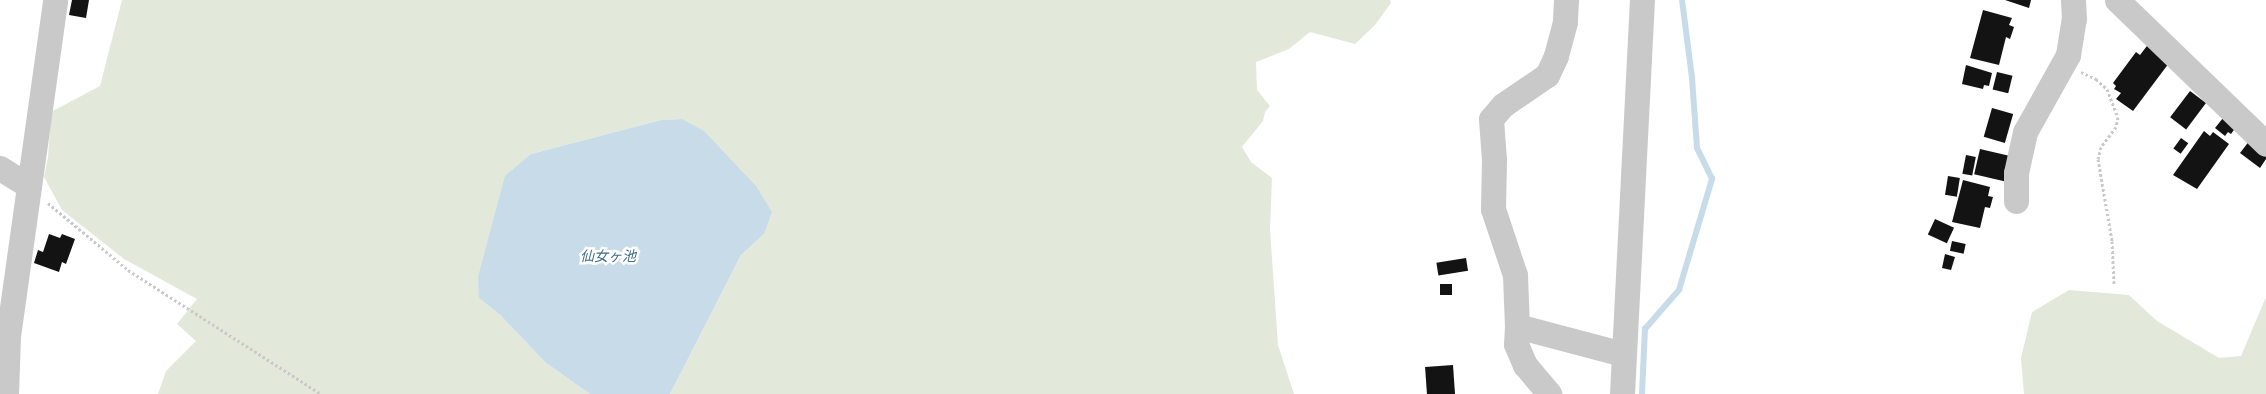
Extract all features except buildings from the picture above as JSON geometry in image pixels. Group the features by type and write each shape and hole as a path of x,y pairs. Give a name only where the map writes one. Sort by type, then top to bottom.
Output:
{"street":[{"path":"6,394 8,336 55,0"},
{"path":"1549,394 1525,365 1517,335 1515,275 1493,209 1494,160 1491,119 1503,105 1547,75 1556,56 1563,30 1566,0"},
{"path":"1622,394 1642,0"},
{"path":"2016,201 2016,173 2025,132 2068,55 2074,20 2073,0"},
{"path":"2117,0 2266,144"},
{"path":"0,168 29,186"},
{"path":"1517,335 1623,354"}],"path":[{"path":"2064,60 2096,79 2107,89 2118,117 2116,127 2101,147 2098,159 2112,240 2114,285"},
{"path":"29,186 128,270 321,394"}],"green space":[{"path":"122,0 1390,0 1391,3 1375,25 1355,44 1310,32 1289,49 1256,62 1257,90 1270,106 1265,112 1263,121 1242,147 1251,162 1272,178 1270,229 1278,345 1294,394 670,394 741,255 764,234 682,119 661,120 531,154 479,298 500,315 546,363 590,394 158,394 166,371 196,341 177,324 197,299 124,259 62,210 44,177 48,157 51,112 100,86"},
{"path":"2069,290 2129,295 2157,321 2219,358 2241,356 2266,297 2266,394 2024,394 2021,358 2032,312"}],"water":[{"name":"仙女ヶ池","path":"682,119 704,131 756,186 772,212 764,234 741,255 670,394 590,394 546,363 500,315 479,298 478,277 505,176 531,154 661,120"}],"waterway":[{"path":"1642,394 1645,329 1679,290 1712,179 1697,148 1692,78 1682,0"}]}
